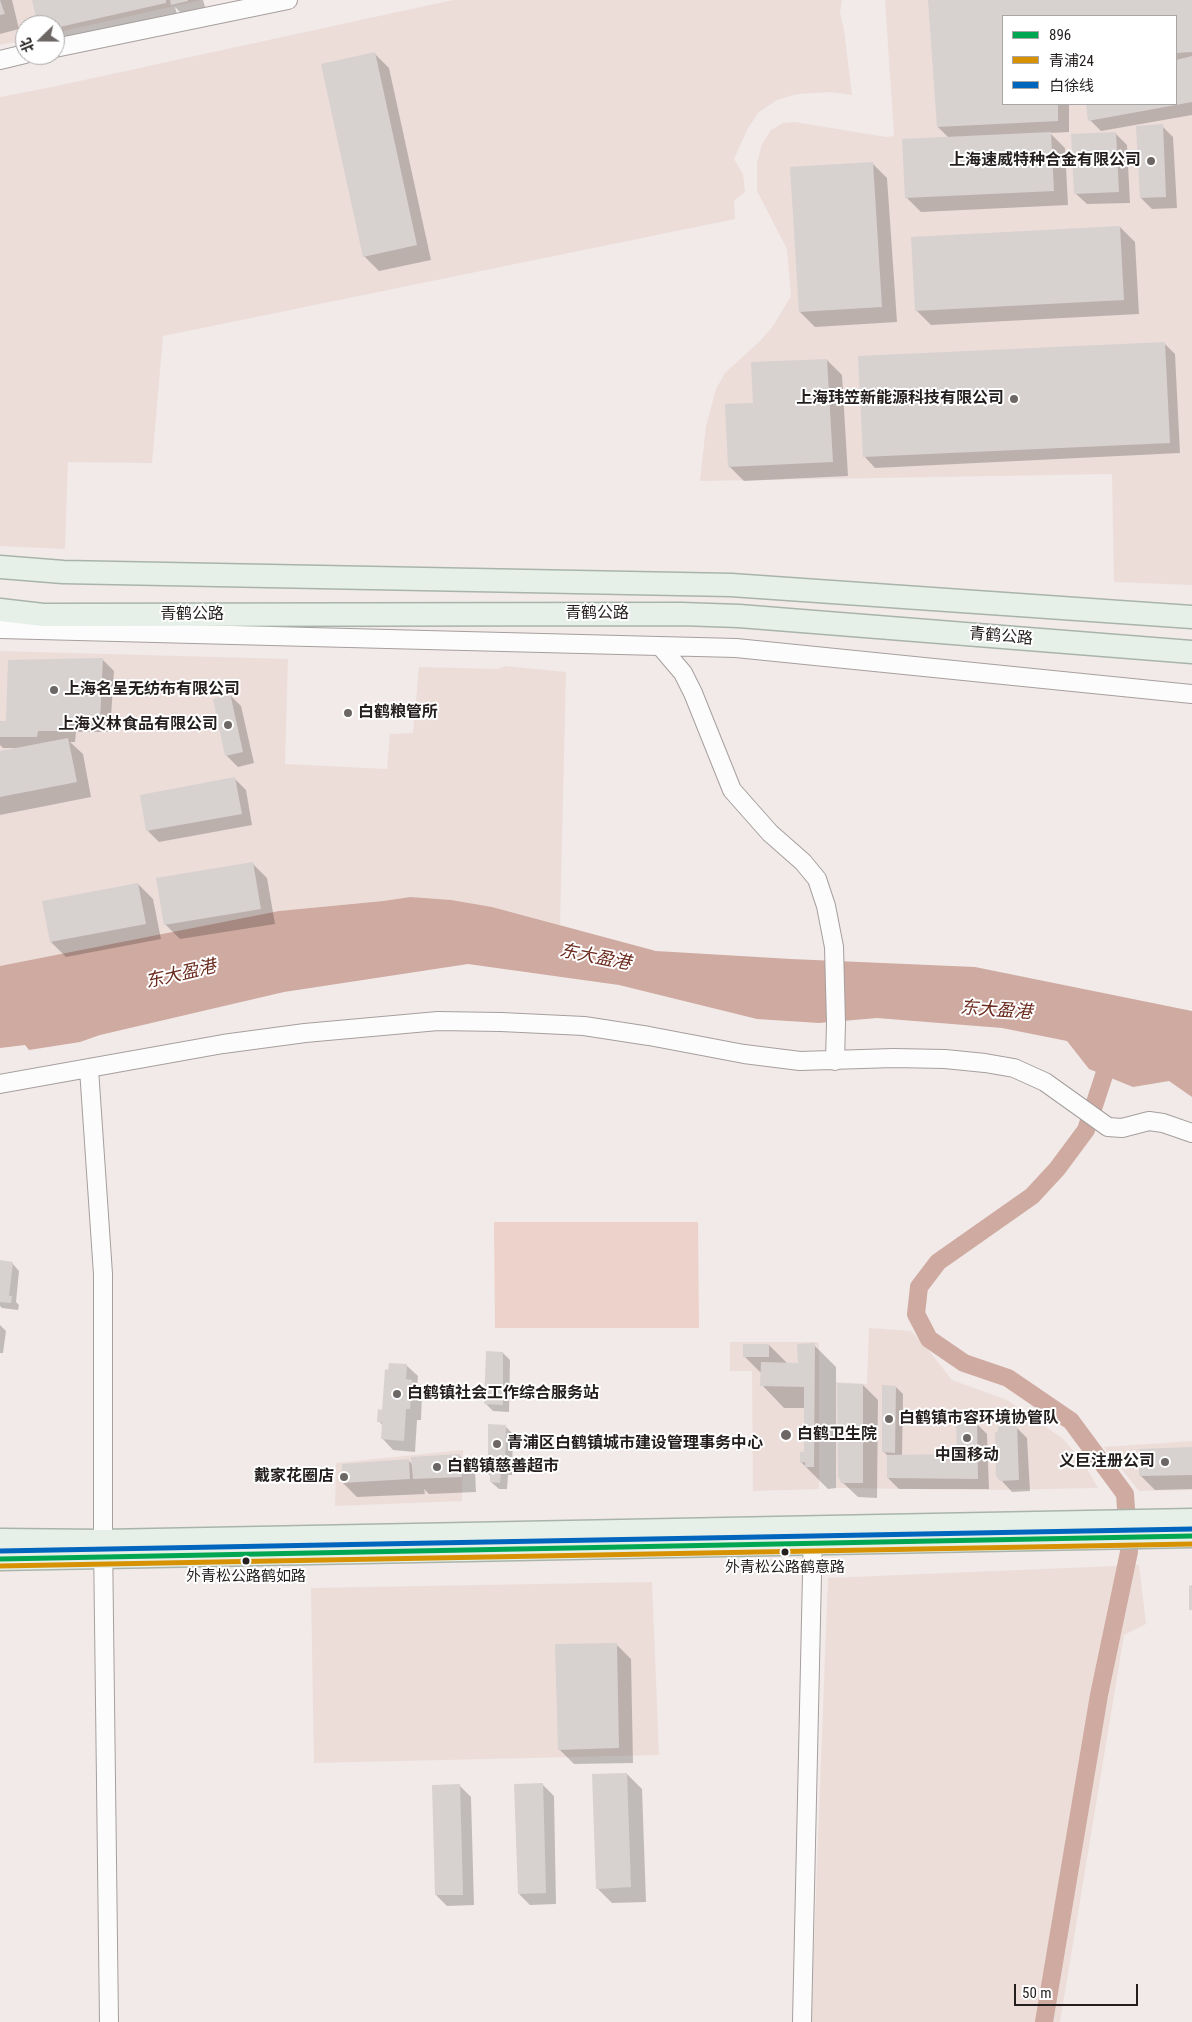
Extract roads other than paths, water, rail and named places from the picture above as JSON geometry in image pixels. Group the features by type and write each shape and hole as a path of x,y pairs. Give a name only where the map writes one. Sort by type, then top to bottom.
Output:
{"main road":[{"name":"青鹤公路","path":"0,567 62,572 731,586 1192,617"},
{"name":"青鹤公路","path":"0,610 43,616 681,614 738,616 1192,652"},
{"path":"1139,1529 1192,1520"},
{"path":"0,1560 103,1549 1117,1529 1139,1529 1192,1536"},
{"path":"0,1540 103,1549"}],"street":[{"path":"65,46 288,0"},
{"path":"0,60 15,56"},
{"path":"0,629 736,648 1192,694"},
{"path":"660,646 683,673 732,790 770,833 803,862 817,879 826,906 834,947 835,1060"},
{"path":"0,1084 224,1044 305,1033 438,1021 584,1026 744,1054 800,1061 902,1058 945,1059 1014,1068 1045,1082 1108,1127 1122,1128 1149,1121 1163,1123 1192,1133"},
{"path":"89,1069 104,1274 103,1549 109,2022"},
{"path":"802,2022 813,1535"}],"water":[{"name":"东大盈港","path":"410,897 451,900 492,907 656,951 975,967 1192,1011 1192,1097 1169,1081 1133,1087 1089,1069 1067,1041 1002,1028 877,1018 819,1023 757,1019 619,985 468,964 284,992 100,1035 80,1042 29,1050 25,1045 0,1048 0,966 279,911"}],"waterway":[{"path":"1044,2022 1099,1695 1129,1552 1125,1494 1071,1421 1008,1378 964,1363 929,1339 916,1314 919,1287 938,1262 1032,1196 1057,1169 1086,1130 1111,1054"}],"place":[{"name":"上海速威特种合金有限公司","path":"1151,161"},
{"name":"上海玮笠新能源科技有限公司","path":"1014,399"},
{"name":"上海名呈无纺布有限公司","path":"54,690"},
{"name":"白鹤粮管所","path":"348,713"},
{"name":"上海义林食品有限公司","path":"228,725"},
{"name":"白鹤镇社会工作综合服务站","path":"397,1394"},
{"name":"白鹤镇市容环境协管队","path":"889,1419"},
{"name":"白鹤卫生院","path":"786,1435"},
{"name":"中国移动","path":"967,1438"},
{"name":"青浦区白鹤镇城市建设管理事务中心","path":"497,1444"},
{"name":"义巨注册公司","path":"1165,1462"},
{"name":"白鹤镇慈善超市","path":"437,1467"},
{"name":"戴家花圈店","path":"344,1477"},
{"name":"外青松公路鹤意路","path":"785,1552"},
{"name":"外青松公路鹤如路","path":"246,1561"}]}
